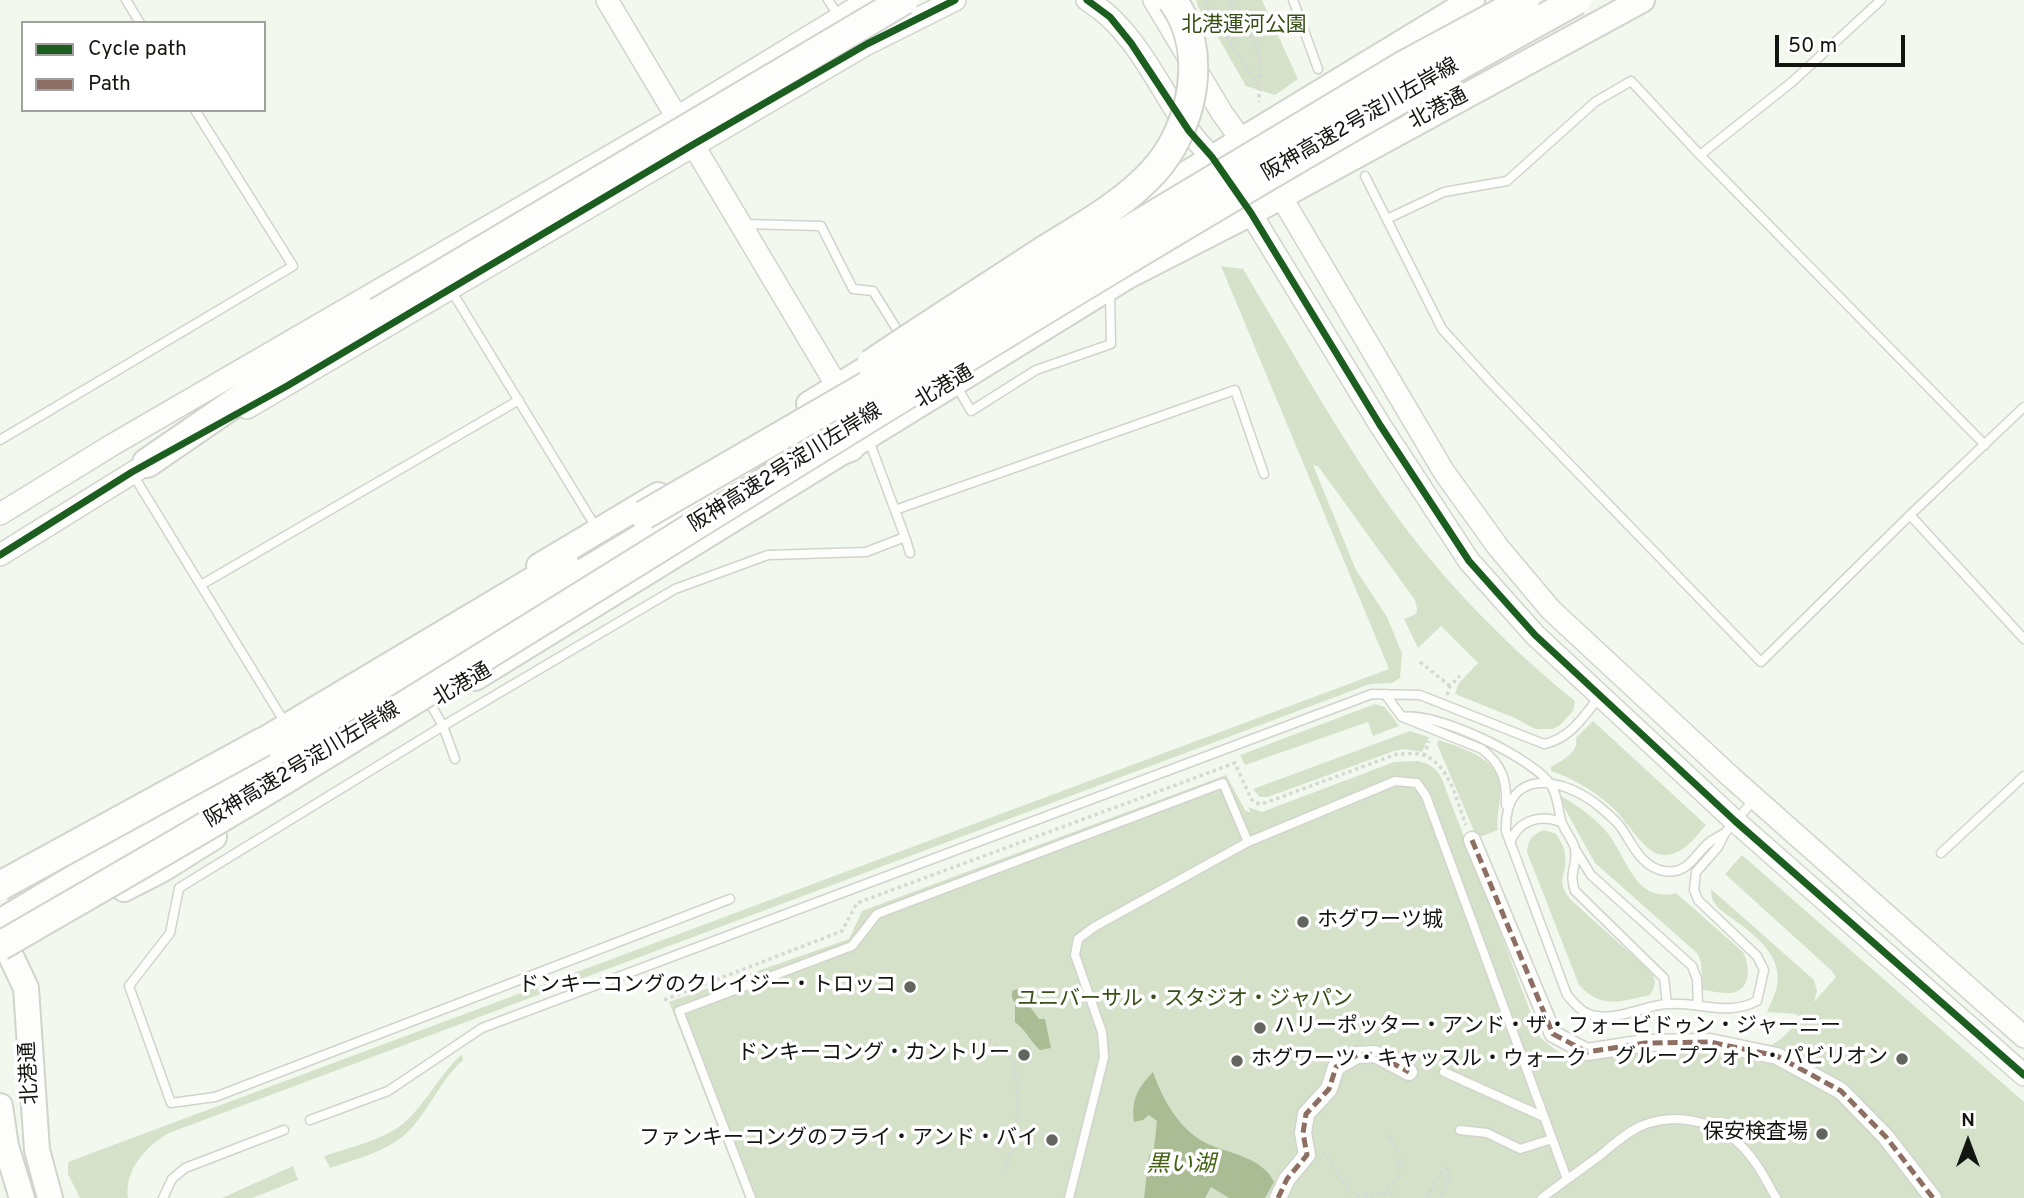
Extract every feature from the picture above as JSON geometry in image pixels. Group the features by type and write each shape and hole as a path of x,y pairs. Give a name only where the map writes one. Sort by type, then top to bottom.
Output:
{"highway":[{"path":"140,467 278,373 904,0"},
{"path":"2,941 652,521 942,316 1099,215 1153,172 1186,119 1191,93 1193,68 1188,34 1178,7 1172,0"},
{"path":"1406,64 1511,0"},
{"name":"阪神高速2号淀川左岸線","path":"0,902 263,742 652,521 1406,64 1525,0"},
{"name":"阪神高速2号淀川左岸線","path":"2,941 283,780 1133,255 1420,86 1577,0"},
{"path":"652,521 858,441"},
{"path":"0,886 263,742"}],"main road":[{"path":"0,902 282,718 838,387 1472,0"},
{"name":"北港通","path":"50,1198 37,1150 26,988 2,941 163,869 437,716 858,441 1110,288 1642,0"},
{"name":"北港通","path":"0,1105 6,1146 22,1198"}],"street":[{"path":"607,0 838,387 858,441"},
{"path":"0,514 112,445 677,117 834,9 869,0"},
{"path":"0,555 140,467 287,386 694,144 867,44 955,0"},
{"path":"1087,0 1110,17 1131,43 1189,131 1212,157 1251,213 1387,436 1469,561 1535,635 1600,696 1730,827 2024,1074"},
{"path":"1154,0 1241,140 1282,195 1444,472 1497,547 1550,610 1755,798 2024,1037"},
{"path":"1472,840 1553,1034 1587,1052 1645,1044 1710,1042 1777,1056 1841,1091 1886,1138 1933,1198"},
{"path":"1278,1198 1287,1179 1307,1154 1303,1133 1306,1114 1329,1090 1336,1068 1357,1055 1375,1055 1409,1072"}],"lane":[{"path":"126,0 139,21"},
{"path":"1293,0 1318,69"},
{"path":"1700,155 1792,82 1881,0"},
{"path":"1387,219 1444,192 1507,181 1595,102 1631,81 1700,155 1984,444"},
{"path":"0,440 293,266 196,112"},
{"path":"1365,176 1442,329 1761,662 2024,407"},
{"path":"741,224 821,226 853,289 873,291 906,345"},
{"path":"954,382 971,411 1036,370 1111,344 1110,288"},
{"path":"451,290 598,530"},
{"path":"895,510 1235,390 1264,474"},
{"path":"201,585 519,400"},
{"path":"858,441 895,510 910,553"},
{"path":"140,467 201,585 282,718"},
{"path":"1910,515 2024,639"},
{"path":"730,900 215,1097 171,1103 129,986 170,933 180,888 437,716 675,589 768,555 866,552 905,537"},
{"path":"310,1120 388,1091 482,1028 1372,694 1420,695 1544,744 1557,741 1571,731 1600,696"},
{"path":"1384,694 1402,717 1482,749 1496,761 1505,779 1506,831 1567,995 1582,1012 1598,1017 1667,1004 1743,1008 1757,1001 1764,970 1756,956 1699,900 1694,890 1696,872 1755,798"},
{"path":"1402,717 1415,715 1429,718 1501,746 1549,781 1573,789 1599,806 1619,825 1635,851 1652,866 1663,871 1676,871 1690,865 1710,841 1730,827"},
{"path":"437,716 456,759"},
{"path":"1941,853 2024,776"},
{"path":"1069,1198 1104,1057 1102,1032 1075,955 1078,939 1094,927 1248,842 1395,781 1416,783 1426,796 1567,1180"},
{"path":"1505,815 1509,802 1519,790 1537,782 1549,781"},
{"path":"1549,781 1561,822 1591,875 1692,966 1697,979 1699,1005"},
{"path":"751,1198 679,1010 852,946 877,915 1223,783 1248,842"},
{"path":"1510,843 1519,827 1530,820 1550,819 1561,822"},
{"path":"1575,849 1571,881 1575,891 1664,978 1667,1004"},
{"path":"1444,1072 1544,1117"},
{"path":"1542,1198 1639,1127 1662,1119 1691,1120 1717,1128 1751,1156 1776,1198"},
{"path":"163,1198 172,1179 186,1168 284,1130"},
{"path":"1460,1130 1486,1133 1520,1149 1552,1139"}],"path":[{"path":"1206,0 1207,7 1259,87"},
{"path":"1229,0 1242,26 1256,43 1260,59 1259,102"},
{"path":"1420,662 1450,686"},
{"path":"989,1039 999,1048 1008,1051 1014,1065 1018,1118 1004,1174"},
{"path":"1385,1193 1387,1188 1398,1180 1400,1164 1399,1150 1389,1136"},
{"path":"1307,1154 1325,1153 1348,1190 1356,1195 1385,1193 1394,1198"},
{"path":"1426,1198 1444,1169 1449,1170 1448,1184 1438,1198"}],"green space":[{"name":"北港運河公園","path":"1196,0 1262,0 1298,79 1275,95 1246,86"},
{"path":"1221,266 1243,269 1320,400 1382,496 1422,550 1484,619 1575,701 1573,711 1560,725 1553,729 1535,729 1455,694 1459,683 1478,663 1441,626 1418,648 1404,619 1416,614 1415,600 1318,466 1313,465 1356,570 1387,617 1402,653 1400,678 1392,683 1370,684 169,1133 152,1145 138,1160 129,1178 128,1198 80,1198 68,1174 68,1162 1389,669"},
{"path":"1375,704 1385,707 1399,726 1373,736 1368,722 1245,765 1240,755"},
{"path":"1593,721 1706,825 1685,847 1673,854 1658,854 1641,842 1602,798 1577,782 1551,771 1551,767 1572,752 1576,738"},
{"path":"1410,731 1429,737 1422,752 1405,749 1394,751 1268,797 1260,797 1253,789"},
{"path":"1439,740 1482,758 1497,774 1500,785 1498,830 1477,838 1437,744"},
{"name":"ユニバーサル・スタジオ・ジャパン","path":"1418,761 1432,767 1442,779 1540,1037 1552,1048 1567,1055 1593,1058 1685,1047 1747,1052 1769,1046 1786,1034 1801,1017 1767,1012 1777,986 1774,961 1759,940 1718,908 1712,899 1711,889 1814,980 1817,991 1814,1002 1836,977 1725,874 1742,855 2024,1102 2024,1198 745,1198 669,1002 849,939 862,911 1226,775 1245,810 1251,813 1248,807 1262,812 1394,762"},
{"path":"1561,796 1584,811 1605,830 1640,884 1650,891 1662,894 1676,893 1743,952 1748,977 1743,987 1731,993 1703,990 1701,962 1697,953 1595,863 1559,798"},
{"path":"1544,830 1556,834 1564,849 1562,882 1566,893 1650,971 1655,983 1650,995 1621,1001 1604,1001 1587,993 1579,985 1527,852 1531,838"},
{"path":"462,1054 463,1060 446,1079 418,1120 401,1138 376,1152 330,1168 324,1156 378,1138 405,1122"},
{"path":"293,1166 298,1180 252,1198 222,1198"}],"water":[{"path":"1021,990 1022,996 1039,1019 1045,1019 1051,1048 1040,1050 1015,1022 1012,991"},
{"name":"黒い湖","path":"1153,1072 1166,1102 1186,1129 1204,1142 1253,1161 1268,1173 1274,1182 1265,1198 1229,1198 1211,1187 1205,1198 1144,1198 1157,1121 1149,1115 1134,1122 1134,1107 1143,1083"}],"marked path":[{"path":"1472,840 1553,1034 1587,1052 1645,1043 1710,1042 1777,1056 1841,1091 1886,1137 1933,1198"},
{"path":"1278,1198 1287,1179 1307,1155 1303,1133 1306,1114 1329,1089 1336,1067 1357,1055 1375,1054 1409,1072"}],"cycle path":[{"path":"0,555 132,472 287,386 694,144 867,44 955,0"},
{"path":"1087,0 1110,17 1131,43 1189,131 1212,157 1251,213 1380,425 1469,561 1535,635 1735,821 2024,1075"}],"place":[{"name":"ホグワーツ城","path":"1303,922"},
{"name":"ドンキーコングのクレイジー・トロッコ","path":"910,987"},
{"name":"ハリーポッター・アンド・ザ・フォービドゥン・ジャーニー","path":"1260,1028"},
{"name":"ドンキーコング・カントリー","path":"1024,1055"},
{"name":"グループフォト・パビリオン","path":"1902,1059"},
{"name":"ホグワーツ・キャッスル・ウォーク","path":"1237,1061"},
{"name":"保安検査場","path":"1822,1134"},
{"name":"ファンキーコングのフライ・アンド・バイ","path":"1052,1140"}]}
